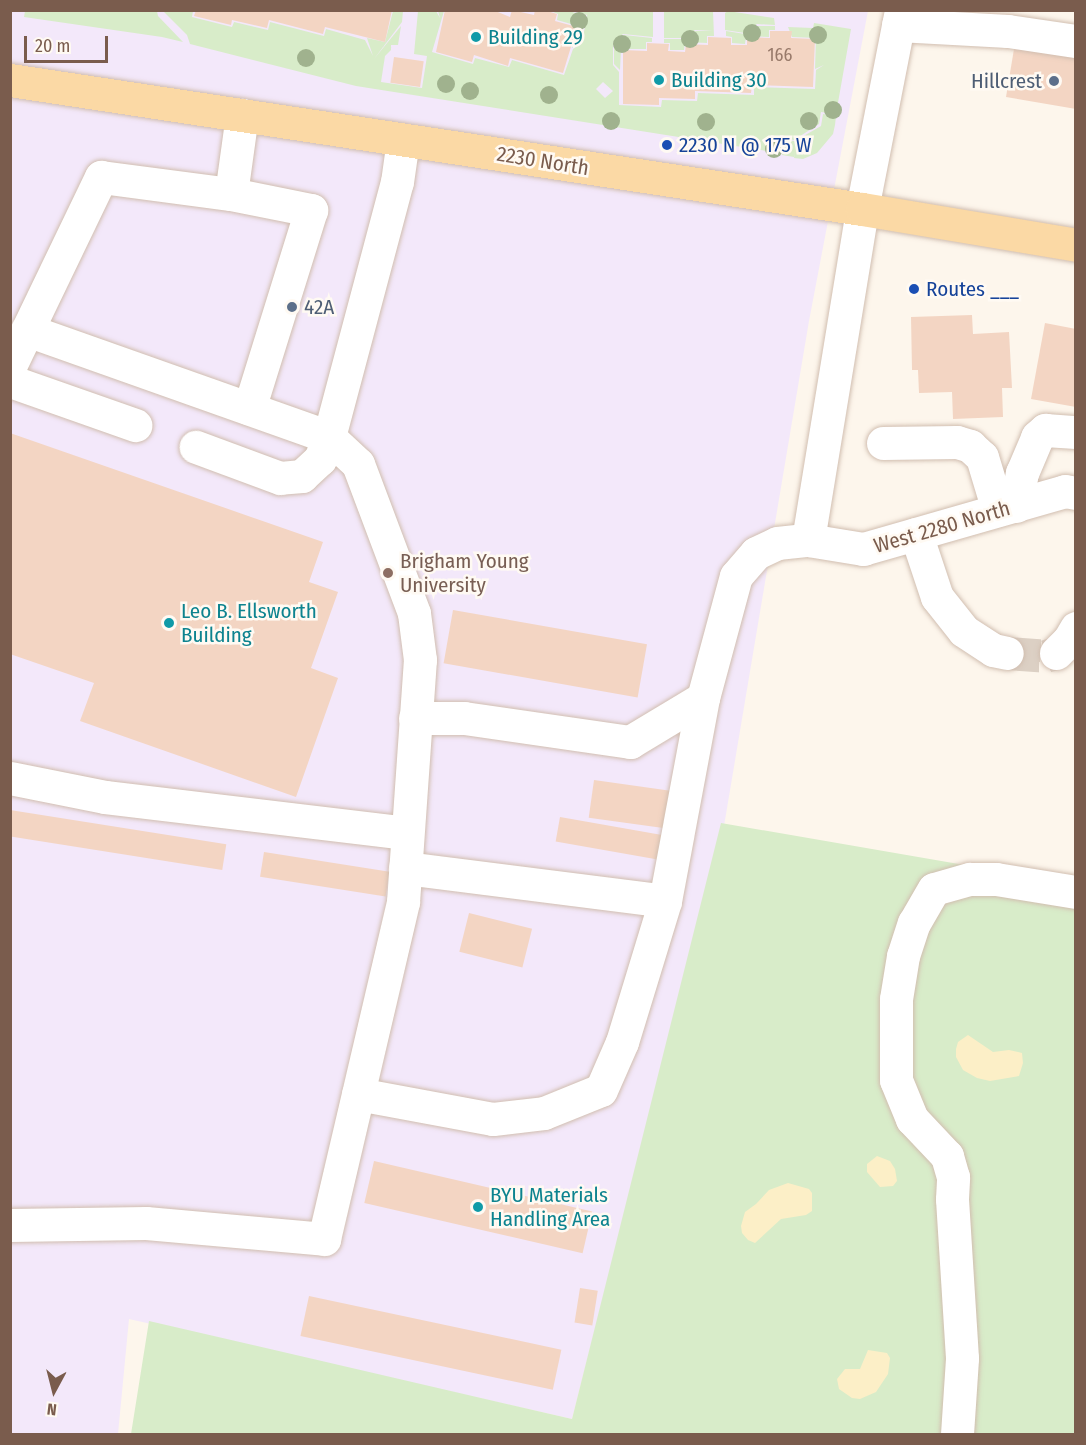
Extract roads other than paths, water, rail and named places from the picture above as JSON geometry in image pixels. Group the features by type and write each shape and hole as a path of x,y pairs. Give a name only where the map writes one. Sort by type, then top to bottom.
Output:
{"main road":[{"name":"2230 North","path":"10,80 862,209 1076,245"}],"street":[{"path":"808,540 862,209 899,18 1076,40"},
{"path":"231,194 242,115"},
{"path":"196,447 280,478 302,476 320,459 329,437 396,182 404,140"},
{"path":"10,366 101,177 231,194 311,210 249,409"},
{"path":"10,1225 146,1222 324,1239 403,902 406,833 420,660 414,614 358,464 329,437 27,330"},
{"path":"10,381 135,425"},
{"path":"1007,508 1037,437 1045,430 1076,432"},
{"path":"883,443 957,442 970,446 982,457 1007,508"},
{"name":"West 2280 North","path":"358,1094 493,1119 544,1113 601,1090 622,1042 666,901 703,698 736,576 756,553 777,543 808,540 863,549 1065,491 1076,493"},
{"path":"916,534 937,597 964,631 993,650 1007,653"},
{"path":"415,718 464,718 630,742 703,698"},
{"path":"10,778 105,797 406,833"},
{"path":"405,868 666,901"},
{"path":"957,1434 962,1358 952,1199 953,1178 947,1156 912,1119 896,1080 896,999 903,956 914,923 933,889 970,879 996,879 1076,892"}],"tunnel":[{"path":"1007,653 1046,656 1056,653"}],"place":[{"name":"Building 29","path":"476,37"},
{"name":"Building 30","path":"659,80"},
{"name":"Hillcrest","path":"1054,81"},
{"name":"2230 N @ 175 W","path":"667,145"},
{"name":"Routes ___","path":"914,289"},
{"name":"42A","path":"292,307"},
{"name":"Brigham Young University","path":"388,573"},
{"name":"Leo B. Ellsworth Building","path":"169,623"},
{"name":"BYU Materials Handling Area","path":"478,1207"}]}
